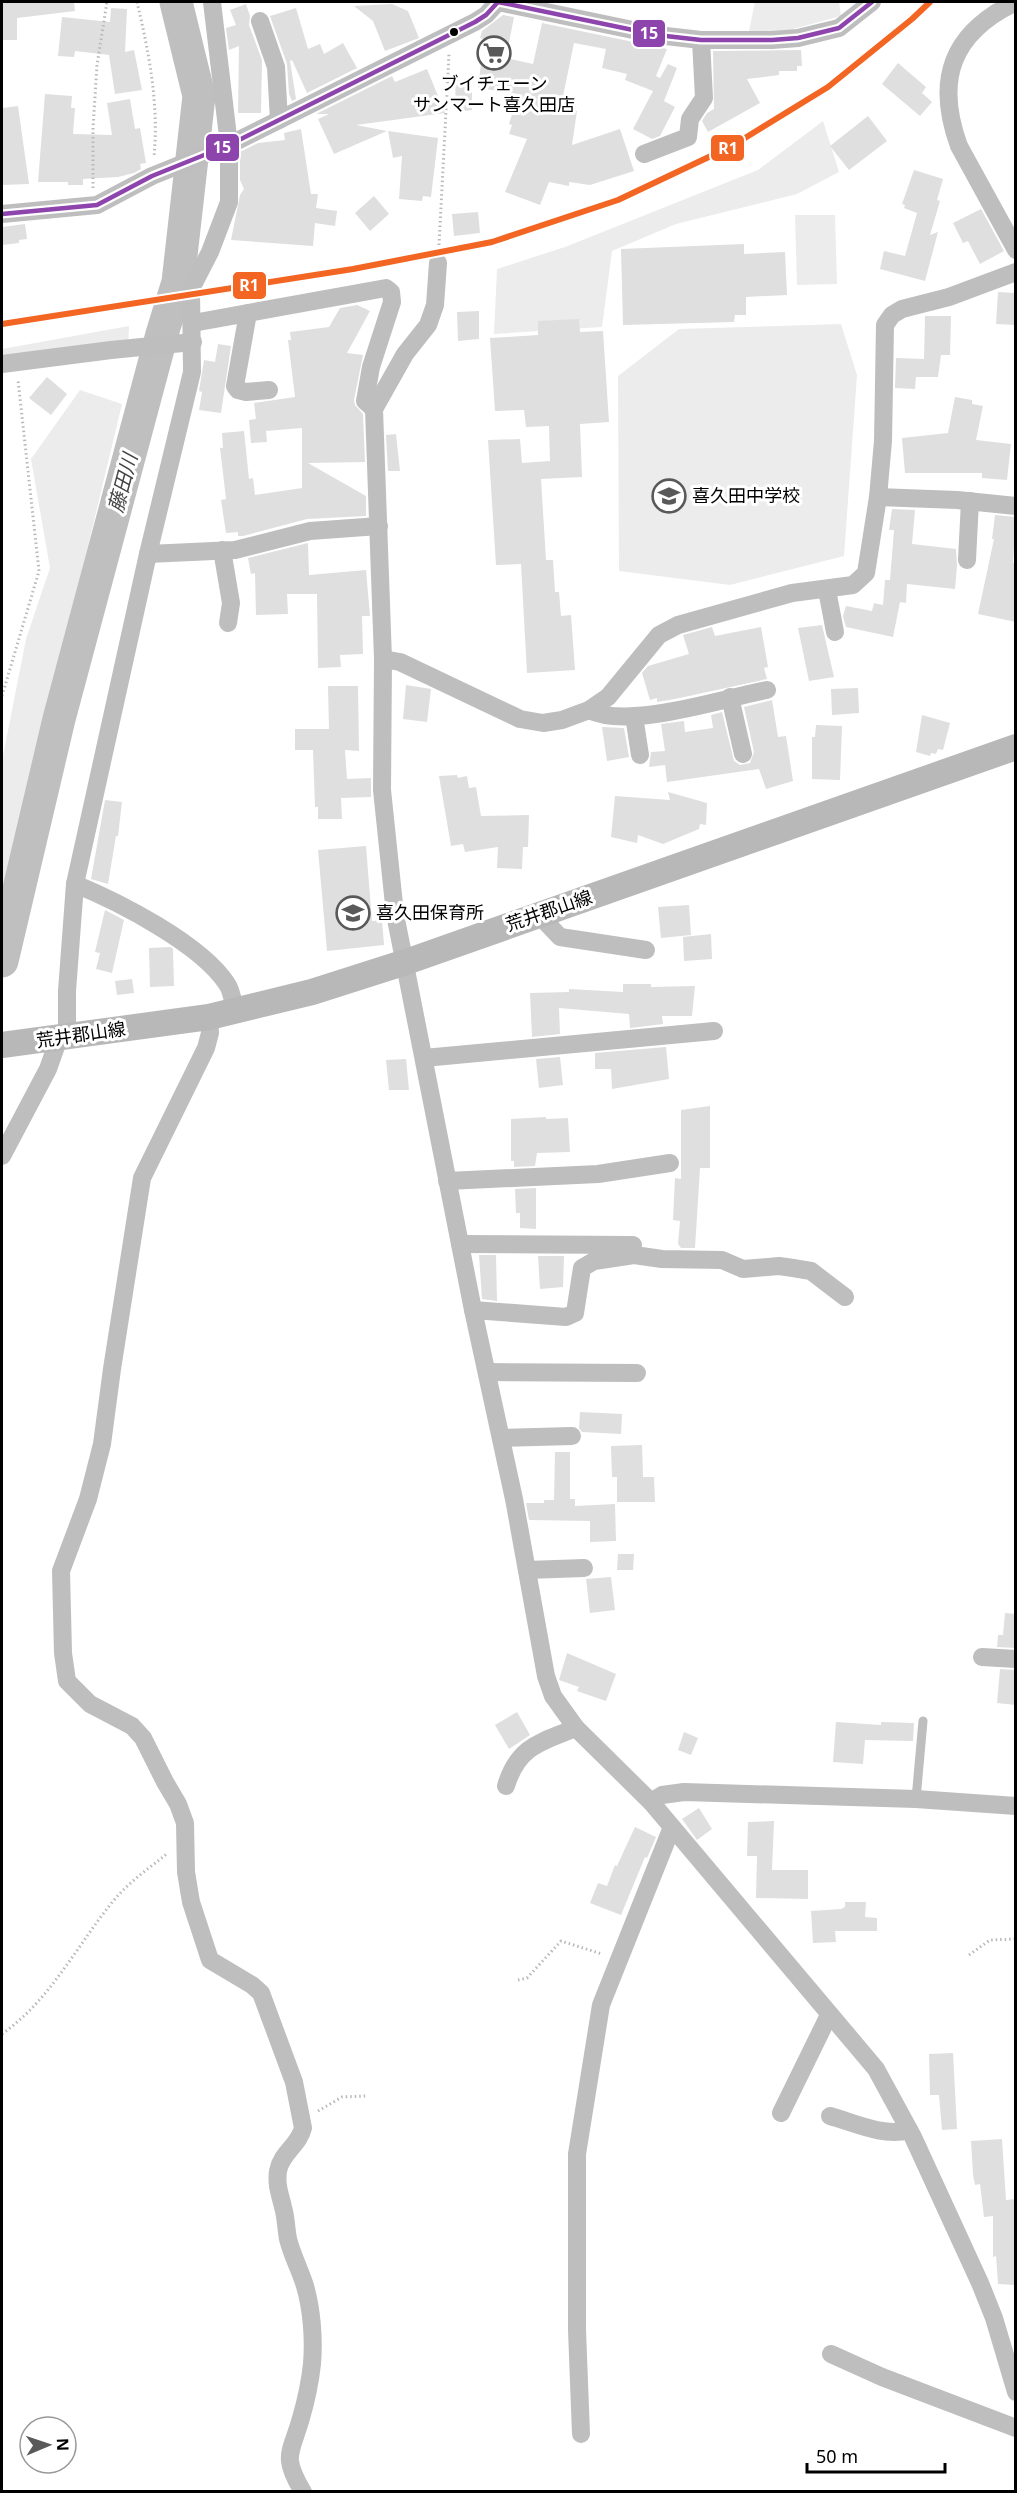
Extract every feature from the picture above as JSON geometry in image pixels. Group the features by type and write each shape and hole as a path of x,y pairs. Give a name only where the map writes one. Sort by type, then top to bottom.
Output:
{"main road":[{"name":"荒井郡山線","path":"2,1045 209,1017 312,992 406,962 1016,747"}],"street":[{"path":"2,1156 44,1077 67,991 75,884 148,554 192,372 192,290 210,252 229,202 229,145 212,2"},
{"path":"2,214 97,205 152,176 229,145 450,34 486,15 498,2 657,35 701,40 798,38 839,28 872,2"},
{"path":"1016,2 991,14 971,32 951,68 948,80 954,130 959,146 1016,250"},
{"path":"260,21 276,67 279,120"},
{"path":"644,154 688,137 690,119 704,98 701,40"},
{"path":"439,255 435,305 428,325 405,354 374,409 382,659 382,801 395,914 473,1311 501,1438 546,1676 553,1696 576,1728 651,1802 876,2069 909,2130 980,2283 994,2318 1016,2391"},
{"path":"382,659 400,662 519,718 543,723 562,720 589,710 608,697 659,635 678,626 792,594 853,585 866,573 878,497 883,441 883,330 888,318 902,309 949,297 1016,272"},
{"path":"193,323 386,288 391,292 392,302 371,367 365,401 374,409"},
{"path":"248,313 236,386 238,390 246,392 268,390"},
{"path":"9,363 193,342"},
{"path":"878,497 970,501 1016,506"},
{"path":"967,560 970,501"},
{"path":"148,554 250,548 310,531 379,526"},
{"path":"222,550 231,603 228,623"},
{"path":"826,590 835,632"},
{"path":"589,710 606,716 634,716 685,708 768,690"},
{"path":"730,697 742,754"},
{"path":"634,716 640,755"},
{"path":"75,884 114,900 202,957 229,986 235,1011"},
{"path":"539,915 560,937 646,950"},
{"path":"209,1017 210,1033 206,1048 142,1178 102,1444 88,1499 61,1571 63,1653 67,1681 90,1704 132,1726 143,1738 178,1804 185,1823 184,1841 191,1902 210,1960 252,1985 261,1993 294,2082 303,2120 301,2136 282,2158 278,2169 277,2189 283,2205 288,2238 306,2288 310,2313 312,2363 300,2420 290,2448 292,2473 303,2492"},
{"path":"424,1058 714,1031"},
{"path":"447,1180 598,1174 670,1163"},
{"path":"460,1244 640,1245"},
{"path":"473,1311 566,1317 575,1314 582,1268 594,1261 634,1255 662,1259 722,1260 742,1269 779,1266 811,1271 845,1298"},
{"path":"487,1372 637,1373"},
{"path":"501,1438 572,1436"},
{"path":"527,1570 584,1568"},
{"path":"982,1657 1016,1659"},
{"path":"506,1786 510,1772 519,1756 531,1747 576,1728"},
{"path":"651,1802 662,1795 684,1792 916,1798 1016,1806"},
{"path":"581,2434 577,2330 577,2154 601,2005 672,1827"},
{"path":"781,2113 829,2015"},
{"path":"830,2116 878,2130 897,2133 909,2130"},
{"path":"831,2354 882,2377 1016,2428"}],"lane":[{"path":"916,1798 923,1721"}],"path":[{"path":"97,205 92,181 93,128 97,65 107,2"},
{"path":"137,2 150,58 157,125 152,176"},
{"path":"439,255 444,194 450,34"},
{"path":"2,696 39,571 9,363"},
{"path":"2,2034 17,2023 45,1994 110,1904 126,1886 184,1841"},
{"path":"969,1955 990,1940 1016,1939"},
{"path":"518,1980 527,1978 561,1941 619,1961"},
{"path":"303,2120 342,2097 366,2096"}],"shaded area":[{"path":"755,2 839,2 841,16 771,35 749,31"},
{"path":"823,121 839,172 797,194 676,224 612,251 602,327 494,334 497,269 565,247 758,170"},
{"path":"795,215 835,215 837,284 797,285"},
{"path":"841,324 857,375 844,556 730,585 619,571 618,376 679,329"},
{"path":"129,326 128,350 2,372 2,349"},
{"path":"80,390 122,404 2,905 2,761 26,639 50,568 31,459"}],"building":[{"path":"2,2 74,2 75,11 17,18 17,40 2,40"},
{"path":"246,4 250,16 249,25 262,60 261,113 238,113 239,46 229,50 226,28 236,25 230,10"},
{"path":"392,4 408,11 419,38 385,51 373,21 354,6"},
{"path":"111,8 127,9 125,52 134,50 142,90 115,94 109,55 75,51 74,57 58,56 62,17 110,22"},
{"path":"296,8 308,49 320,44 324,54 343,43 357,68 307,93 292,60 290,61 296,99 292,101 289,94 287,64 270,16"},
{"path":"503,15 514,17 506,58 533,64 542,23 667,49 656,76 660,78 668,64 677,68 664,101 675,107 660,136 652,139 633,129 653,91 625,80 627,74 602,68 606,49 574,43 561,106 572,107 572,110 577,111 572,145 620,129 634,171 590,185 569,182 569,186 549,182 540,205 505,192 527,139 509,134 512,125 509,124 518,94 478,88 484,39 480,38 482,31"},
{"path":"801,50 802,66 797,66 797,71 779,71 779,75 747,79 760,103 708,132 702,121 707,113 714,109 713,51"},
{"path":"898,63 926,87 922,93 932,102 920,116 882,84"},
{"path":"427,69 445,113 356,125 387,131 334,154 318,119 329,114 316,114 392,76 395,82"},
{"path":"455,80 472,81 472,110 456,112"},
{"path":"45,94 72,96 71,108 75,108 73,134 112,135 107,103 130,99 135,129 140,128 146,163 140,164 141,169 134,173 118,177 83,179 83,185 68,185 68,182 38,182"},
{"path":"18,106 29,184 2,185 2,108"},
{"path":"868,116 887,141 849,170 830,146"},
{"path":"301,129 311,194 318,194 316,208 337,211 335,226 315,223 313,246 231,240 240,195 244,189 240,180 240,152 258,143 285,140 284,133"},
{"path":"388,131 438,138 431,197 423,196 422,201 399,199 402,156 393,158"},
{"path":"914,170 943,179 937,200 940,201 930,235 938,232 925,281 880,269 884,251 905,256 917,213 904,208 905,205 902,204"},
{"path":"374,196 389,214 370,231 355,213"},
{"path":"981,209 1004,251 980,264 968,241 963,243 953,223"},
{"path":"478,212 480,233 454,236 452,214"},
{"path":"25,224 27,239 19,240 19,243 2,245 2,227"},
{"path":"744,244 744,254 785,252 787,295 746,297 746,315 735,315 734,322 623,325 621,249"},
{"path":"998,292 1016,293 1016,325 996,324"},
{"path":"357,305 370,311 347,353 363,355 354,400 355,405 363,414 365,462 308,463 366,496 366,516 307,519 243,536 238,536 238,532 226,533 221,500 226,499 220,448 223,448 222,433 244,431 249,479 253,478 255,495 302,488 302,428 266,431 267,442 251,443 249,420 256,419 254,403 295,397 288,340 291,340 290,332 329,327 340,308"},
{"path":"479,311 479,339 458,341 457,312"},
{"path":"925,316 951,316 950,355 941,355 938,377 916,377 915,389 895,388 896,358 924,359"},
{"path":"579,319 580,332 603,331 609,422 580,424 582,477 541,479 546,560 553,560 555,592 559,592 561,616 571,615 575,670 527,673 521,564 496,565 488,440 520,439 522,463 550,461 549,426 526,427 524,410 495,411 490,338 538,335 538,321"},
{"path":"218,344 231,346 221,413 199,410 202,392 199,391 204,360 215,362"},
{"path":"47,377 67,394 51,415 29,398"},
{"path":"955,397 972,400 972,404 983,406 976,440 1011,444 1007,480 982,478 982,473 905,473 902,438 948,433"},
{"path":"396,434 400,471 388,471 386,435"},
{"path":"892,509 915,510 912,544 956,549 957,566 955,589 907,584 906,603 900,602 893,637 846,627 843,616 846,606 872,611 874,603 883,605 885,580 890,580 894,530 889,530"},
{"path":"995,515 1016,517 1013,563 1016,564 1016,622 978,614 994,539 992,539"},
{"path":"308,543 309,575 366,570 370,616 362,616 363,654 340,655 341,667 318,668 317,594 287,594 288,614 256,615 255,573 251,574 248,558"},
{"path":"822,625 834,677 809,681 798,628"},
{"path":"712,627 715,636 761,627 768,667 764,668 767,679 675,699 657,702 657,698 650,700 642,673 648,666 689,654 683,635"},
{"path":"406,685 431,689 427,722 403,719"},
{"path":"328,686 358,686 359,751 345,750 347,779 371,778 371,797 341,798 342,819 318,819 318,807 315,807 313,750 295,750 295,729 329,729"},
{"path":"858,688 859,713 832,715 831,689"},
{"path":"772,700 778,737 786,736 793,781 766,789 759,769 667,782 665,765 649,767 651,752 665,751 661,724 684,721 685,732 713,728 711,715 722,712 734,761 740,765 750,763 754,752 744,707"},
{"path":"922,715 950,723 943,750 938,749 936,754 931,753 930,756 916,752"},
{"path":"816,725 842,726 840,780 812,779 812,737 815,737"},
{"path":"602,727 624,728 629,757 607,761"},
{"path":"457,775 458,778 467,776 469,788 476,787 481,816 529,815 528,847 523,847 522,869 497,868 498,847 465,852 463,844 451,846 439,776"},
{"path":"668,792 707,803 706,825 700,824 699,829 663,844 638,835 637,843 611,837 615,796 670,800"},
{"path":"105,800 122,802 108,884 91,879"},
{"path":"366,846 372,921 382,920 384,945 327,951 318,850"},
{"path":"689,905 691,935 661,938 658,907"},
{"path":"105,910 124,920 112,973 96,969 100,953 95,952"},
{"path":"711,934 712,959 684,961 683,937"},
{"path":"171,947 173,949 174,986 150,987 149,948"},
{"path":"132,979 134,993 117,995 115,981"},
{"path":"623,984 651,984 651,987 695,986 692,1016 662,1016 663,1024 630,1028 629,1014 559,1008 560,1034 532,1037 530,993 569,992 569,989 623,992"},
{"path":"666,1047 669,1079 612,1089 611,1069 595,1069 595,1053"},
{"path":"560,1057 563,1085 539,1088 536,1059"},
{"path":"406,1059 409,1090 389,1090 386,1060"},
{"path":"710,1106 710,1168 700,1168 695,1248 681,1248 678,1244 680,1221 673,1220 675,1178 681,1179 681,1110"},
{"path":"546,1117 546,1119 568,1118 570,1152 537,1153 535,1166 514,1167 514,1161 511,1161 511,1119"},
{"path":"536,1188 536,1229 520,1228 520,1213 516,1213 515,1189"},
{"path":"479,1255 496,1255 497,1301 482,1299"},
{"path":"538,1256 564,1256 563,1287 540,1289"},
{"path":"580,1412 622,1414 621,1434 582,1432 579,1428"},
{"path":"642,1445 643,1477 654,1477 655,1502 617,1502 617,1477 612,1477 611,1446"},
{"path":"555,1452 570,1452 570,1499 575,1499 575,1506 615,1504 616,1541 590,1542 590,1521 529,1520 526,1503 544,1503 544,1500 554,1500"},
{"path":"618,1554 634,1554 633,1570 617,1570"},
{"path":"611,1577 615,1610 590,1613 586,1579"},
{"path":"1005,1613 1016,1614 1016,1648 997,1647 998,1635 1003,1635"},
{"path":"567,1653 616,1674 606,1701 577,1691 579,1687 559,1680"},
{"path":"1000,1669 1016,1670 1016,1705 997,1703"},
{"path":"517,1712 530,1735 509,1749 495,1725"},
{"path":"836,1722 881,1725 881,1722 914,1723 913,1741 865,1740 863,1764 833,1762"},
{"path":"684,1732 698,1738 691,1755 678,1750"},
{"path":"699,1808 712,1829 697,1840 682,1819"},
{"path":"774,1821 772,1870 808,1870 808,1899 756,1898 757,1856 747,1856 748,1822"},
{"path":"635,1827 656,1837 647,1858 645,1857 621,1915 590,1903 598,1883 607,1886"},
{"path":"845,1902 866,1902 865,1917 877,1918 877,1931 835,1931 836,1942 813,1943 811,1911 841,1909 845,1907"},
{"path":"953,2053 957,2129 942,2130 939,2095 930,2095 929,2054"},
{"path":"1002,2139 1006,2200 1016,2199 1016,2285 998,2284 996,2256 993,2257 993,2216 984,2217 980,2184 975,2185 973,2175 971,2141"}],"waterway":[{"name":"藤田川","path":"2,961 59,719 178,282 199,96 176,2"}],"transit line":[{"name":"15","path":"2,214 97,205 152,176 229,145 475,22 486,15 498,2 657,35 701,40 798,38 839,28 872,2"},
{"name":"R1","path":"2,324 353,269 492,242 618,200 732,146 828,87 930,2"}],"place":[{"name":"ブイチェーン サンマート喜久田店","path":"494,53"},
{"name":"喜久田中学校","path":"669,496"},
{"name":"喜久田保育所","path":"353,913"}]}
